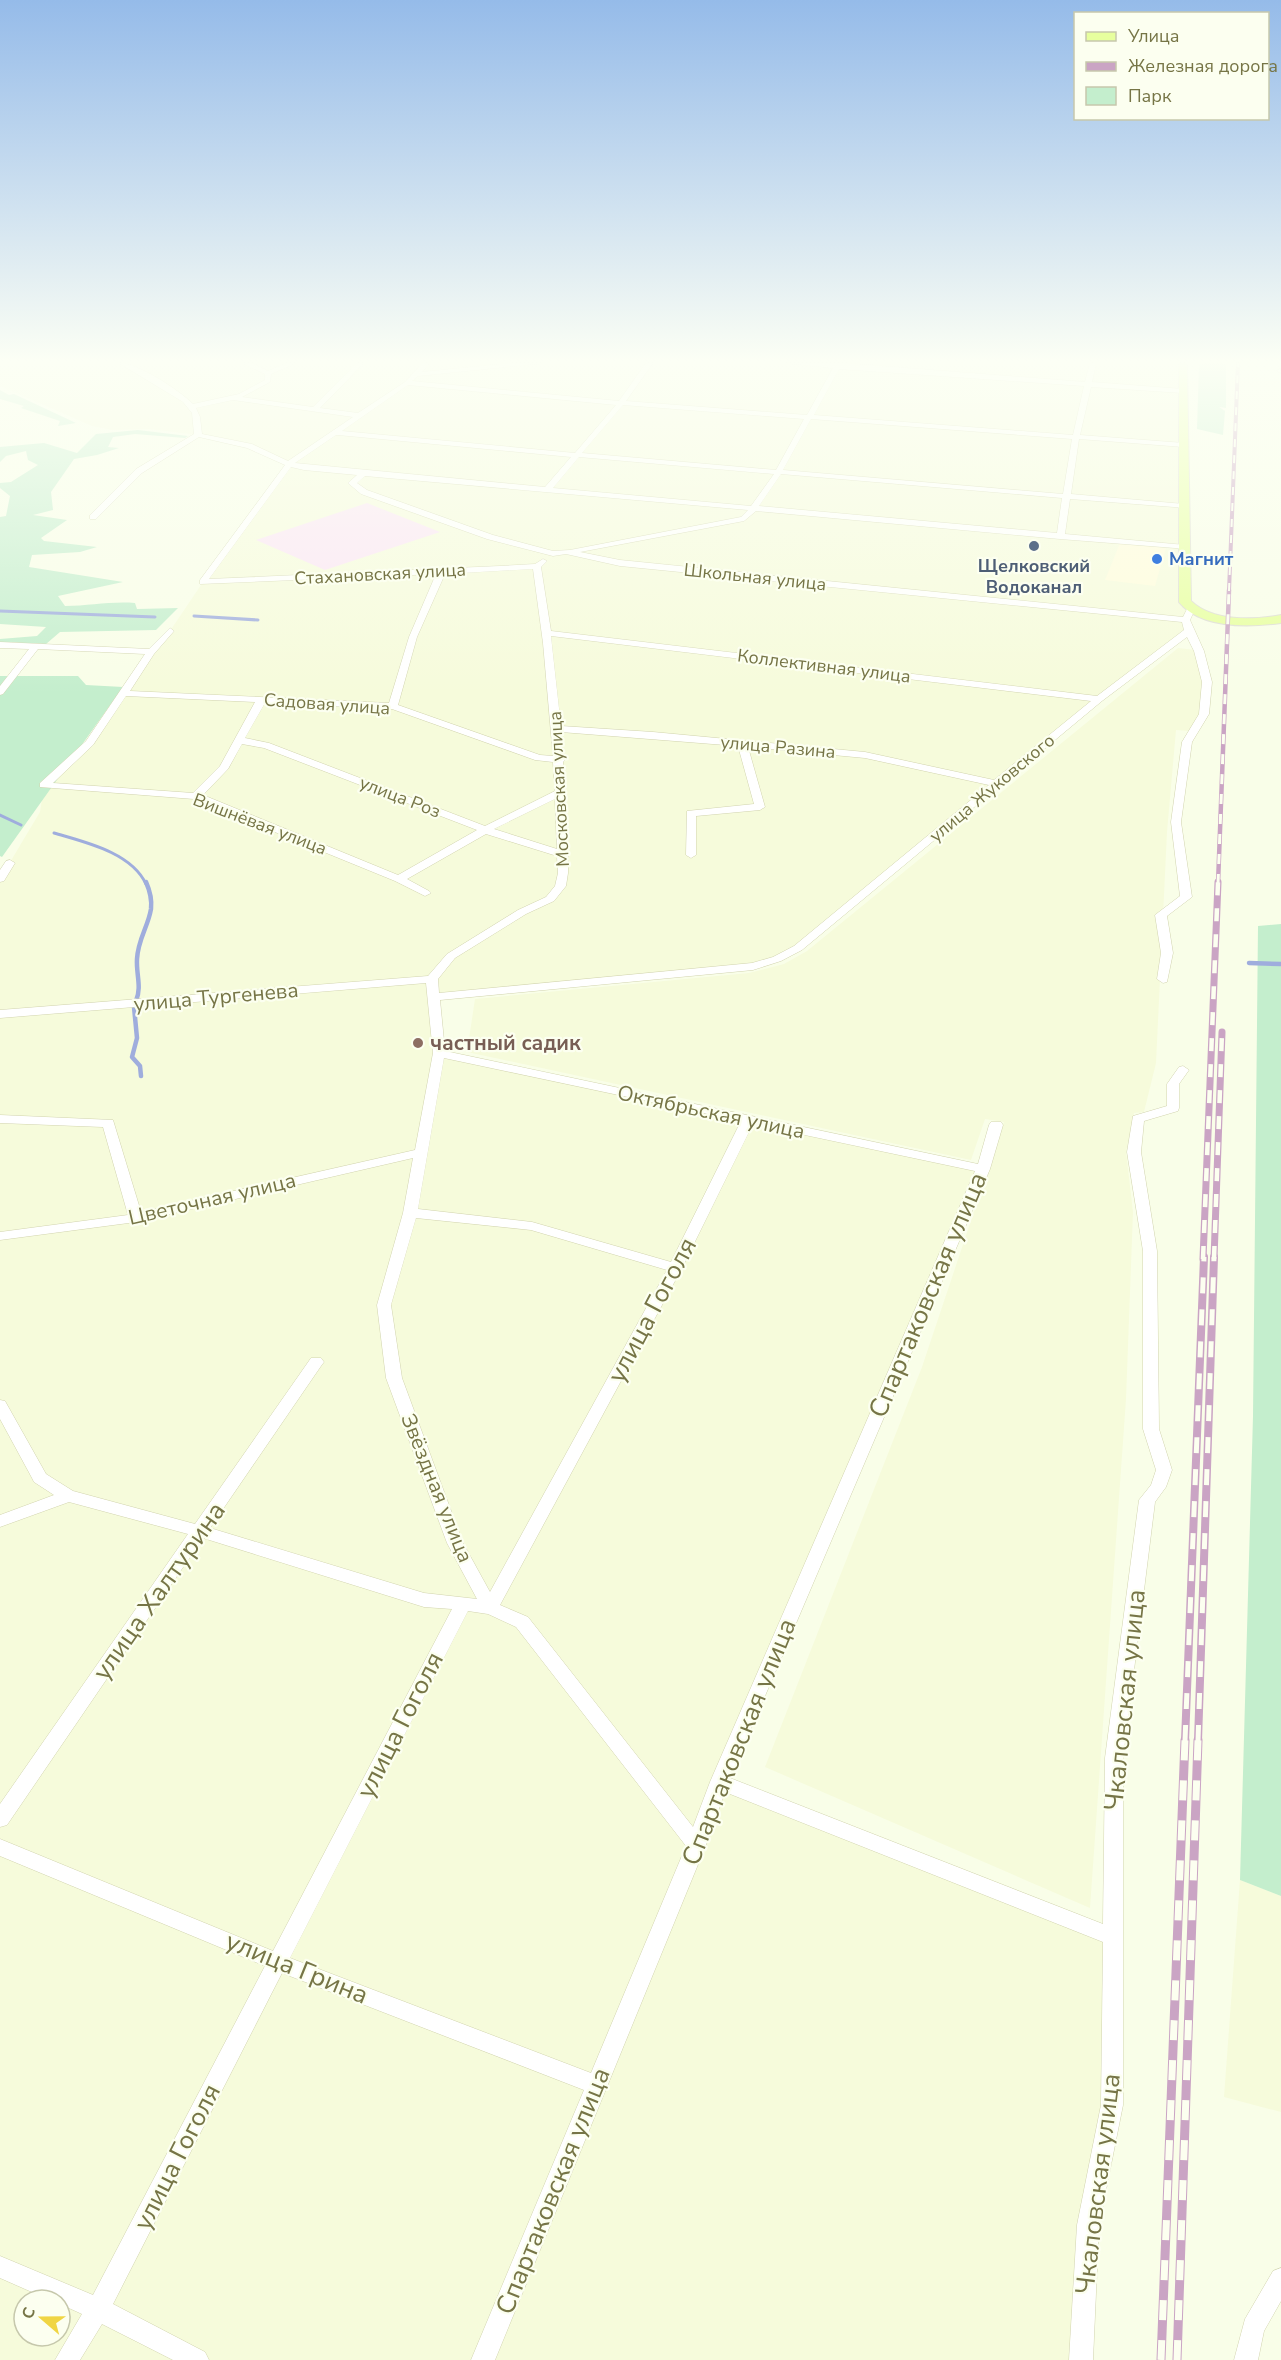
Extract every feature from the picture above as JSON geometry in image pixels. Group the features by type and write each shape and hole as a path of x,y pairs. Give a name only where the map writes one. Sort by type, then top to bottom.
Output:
{"main road":[{"path":"1184,473 1185,602 1188,620 1202,614 1257,621 1281,619"}],"street":[{"path":"93,517 137,473"},
{"name":"Стахановская улица","path":"283,473 203,582 537,566"},
{"path":"357,473 1185,547"},
{"path":"547,490 561,473"},
{"path":"566,552 744,519 753,510 778,473"},
{"path":"780,473 1184,506"},
{"path":"1060,537 1071,473"},
{"name":"Школьная улица","path":"363,474 352,483 364,492 490,537 553,554 566,552 620,563 1188,620"},
{"path":"537,566 553,554"},
{"name":"Московская улица","path":"432,979 452,956 522,912 550,898 560,886 563,854 560,760 548,633 537,566"},
{"path":"393,706 413,637 442,571"},
{"path":"1163,979 1167,953 1161,915 1186,897 1176,822 1187,742 1204,714 1207,682 1188,620"},
{"name":"улица Жуковского","path":"435,997 753,966 777,959 798,948 997,784 1099,699 1188,620"},
{"path":"123,693 151,652 170,631"},
{"name":"Коллективная улица","path":"548,633 1099,699"},
{"path":"0,645 151,652"},
{"path":"0,692 36,646"},
{"name":"Садовая улица","path":"123,693 393,706 539,758 560,760"},
{"name":"Вишнёвая улица","path":"123,693 90,743 44,785 196,796 399,879 425,893"},
{"path":"196,796 225,767 262,699"},
{"name":"улица Разина","path":"557,729 653,735 865,755 997,784"},
{"name":"улица Роз","path":"238,740 266,745 485,830 563,854"},
{"path":"691,855 691,813 760,807 742,745"},
{"path":"399,879 485,830 561,792"},
{"path":"0,879 10,863"},
{"path":"432,979 439,1053"},
{"name":"улица Тургенева","path":"0,1014 432,979"},
{"name":"Октябрьская улица","path":"439,1053 983,1169"},
{"name":"Звёздная улица","path":"439,1053 410,1213 384,1305 394,1378 455,1543 490,1608"},
{"name":"Чкаловская улица","path":"1081,2360 1088,2225 1112,2105 1114,1758 1147,1500 1158,1486 1164,1470 1151,1429 1150,1251 1134,1152 1137,1119 1173,1108 1173,1084 1183,1070"},
{"path":"0,1119 108,1123 136,1218"},
{"name":"улица Гоголя","path":"490,1608 675,1268 748,1120"},
{"name":"Спартаковская улица","path":"483,2360 696,1845 719,1782 983,1169 996,1125"},
{"name":"Цветочная улица","path":"0,1236 136,1218 422,1152"},
{"path":"410,1213 532,1226 675,1268"},
{"name":"улица Халтурина","path":"0,1819 316,1362"},
{"path":"0,1405 40,1478 68,1496 200,1531 424,1600 490,1608 522,1622 696,1845"},
{"path":"0,1521 68,1496"},
{"name":"улица Гоголя","path":"66,2360 98,2309 463,1604"},
{"path":"719,1782 1112,1936"},
{"name":"улица Грина","path":"0,1847 278,1962 597,2085"},
{"path":"0,2267 98,2309 197,2360"},
{"path":"1246,2360 1253,2327 1281,2279"}],"shaded area":[{"path":"283,473 1187,473 1191,609 1189,631 1099,699 798,948 753,966 435,997 439,1053 983,1169 720,1781 1112,1936 1112,2105 1081,2360 0,2360 0,879 40,812 44,785 90,743 151,652 170,631"},
{"path":"367,503 440,532 325,570 256,540"},
{"path":"1120,543 1166,548 1155,586 1105,580"},
{"path":"1178,648 1196,650 1204,681 1200,713 1189,731 1176,730 1167,832 1156,1063 1144,1112 1134,1113 1126,1152 1133,1212 1126,1399 1090,1908 765,1767 922,1367 1004,1122 985,1119 971,1160 467,1052 475,999 749,973 784,964 807,951"},
{"path":"1240,1880 1281,1896 1281,2112 1224,2097"}],"green space":[{"path":"25,473 64,473 51,492 53,510 33,515 67,520 41,538 44,541 97,547 80,552 32,555 29,567 123,582 58,596 65,606 135,603 137,609 178,608 156,630 60,632 46,644 0,642 0,639 37,636 46,627 0,624 0,517 6,516 10,496 0,488 0,483 11,482"},
{"path":"0,676 78,676 86,685 123,687 2,857 0,856"},
{"path":"1281,924 1281,1896 1240,1880 1253,1416 1258,926"}],"waterway":[{"path":"0,611 155,617"},
{"path":"194,616 258,620"},
{"path":"0,815 21,825"},
{"path":"54,833 118,856 130,864 146,884"},
{"path":"136,1001 139,991 138,952 151,909 146,882"},
{"path":"1249,963 1281,964"},
{"path":"134,1007 137,1038 132,1057 140,1066 141,1076"}],"railway":[{"path":"1229,591 1234,473"},
{"path":"1218,884 1229,590"},
{"path":"1203,1259 1218,882"},
{"path":"1214,1259 1222,1032"},
{"path":"1185,1741 1204,1257"},
{"path":"1198,1741 1214,1257"},
{"path":"1161,2360 1185,1740"},
{"path":"1177,2360 1198,1740"}],"place":[{"name":"Щелковский Водоканал","path":"1034,546"},
{"name":"Магнит","path":"1157,559"},
{"name":"частный садик","path":"418,1043"}]}
